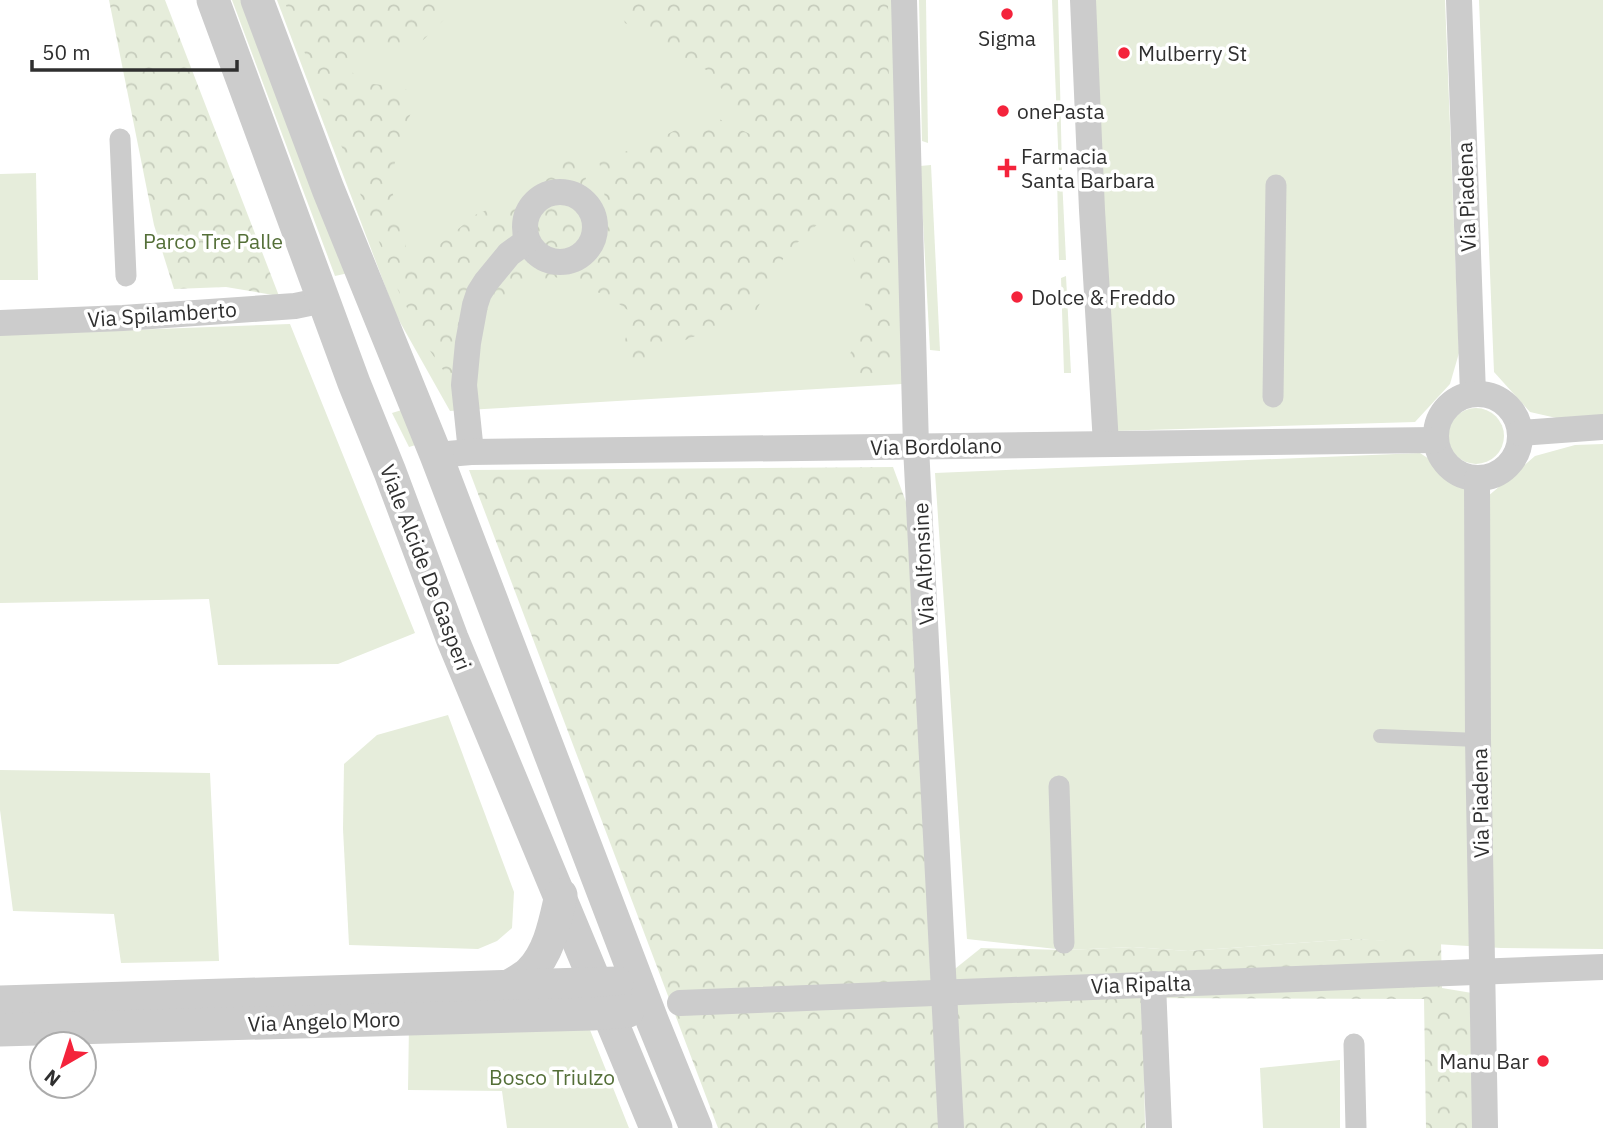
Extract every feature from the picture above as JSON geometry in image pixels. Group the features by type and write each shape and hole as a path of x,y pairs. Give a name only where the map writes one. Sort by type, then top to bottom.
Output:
{"street":[{"name":"Viale Alcide De Gasperi","path":"213,0 354,383 452,638 656,1128"},
{"path":"257,0 328,189 655,997 696,1128"},
{"name":"Via Alfonsine","path":"904,0 916,447 951,1128"},
{"path":"1083,0 1106,444"},
{"name":"Via Piadena","path":"1459,0 1473,394"},
{"path":"120,139 127,276"},
{"path":"1273,397 1276,185"},
{"path":"471,452 464,385 475,305 479,293 509,254 527,241"},
{"path":"324,299 367,283"},
{"name":"Via Spilamberto","path":"0,323 295,306 324,299"},
{"path":"1473,394 1493,397 1504,403 1514,414 1520,433 1517,453 1509,465 1497,474 1477,479 1456,473 1444,462 1435,440 1438,422 1445,409 1459,398 1473,394"},
{"path":"1520,433 1603,427"},
{"name":"Via Bordolano","path":"436,455 471,452 1435,440"},
{"path":"390,472 436,455"},
{"name":"Via Piadena","path":"1477,479 1478,740 1485,1128"},
{"path":"1059,786 1064,943"},
{"path":"507,987 530,973 543,954 553,930 561,895"},
{"name":"Via Ripalta","path":"655,997 945,993 1603,967"},
{"path":"1153,984 1159,1128"},
{"name":"Via Angelo Moro","path":"0,1002 507,987 603,999"},
{"name":"Via Angelo Moro","path":"0,1030 655,997"},
{"path":"1354,1044 1356,1128"}],"lane":[{"path":"1380,736 1478,740"}],"green space":[{"name":"Parco Tre Palle","path":"109,0 165,0 279,296 226,287 174,289 154,225"},
{"path":"232,0 250,0 353,272 335,276"},
{"path":"277,0 894,0 902,384 450,411 396,315"},
{"path":"284,0 464,0 414,49 356,48 342,39 356,82 419,93 402,135 390,182 407,252 415,265 475,215 522,195 569,153 586,178 574,215 607,211 599,160 649,144 683,126 717,118 760,139 708,71 625,23 618,7 623,0 888,0 892,378 837,378 868,320 859,271 848,246 820,222 786,253 756,311 666,348 636,367 619,360 633,314 608,296 552,276 511,295 475,345 454,386 426,345 398,290"},
{"path":"919,0 926,0 928,143 922,141"},
{"path":"1052,0 1058,0 1062,170 1059,170"},
{"path":"1093,0 1445,0 1459,353 1450,384 1415,422 1114,431"},
{"path":"1479,0 1603,0 1603,419 1574,422 1530,412 1494,372"},
{"path":"931,165 940,351 930,350 920,166"},
{"path":"36,173 38,280 0,280 0,174"},
{"path":"1057,177 1062,178 1066,260 1059,260"},
{"path":"1066,276 1071,373 1064,373 1061,278"},
{"path":"290,324 415,633 338,664 218,665 209,599 0,603 0,335"},
{"path":"408,408 419,444 409,447 392,413"},
{"path":"1476,408 1487,410 1496,416 1502,425 1502,447 1496,456 1487,462 1476,464 1465,462 1456,456 1450,447 1448,436 1450,425 1456,416 1465,410"},
{"path":"1603,444 1603,949 1501,948 1353,939 1188,951 1133,947 1065,950 967,939 935,473 1420,453 1487,497 1535,456 1575,445"},
{"path":"893,467 906,502 946,976 981,948 1065,950 1133,947 1188,951 1353,939 1441,943 1442,988 1472,993 1472,1128 1426,1128 1424,999 1143,998 1145,1128 718,1128 469,470"},
{"path":"448,715 514,892 512,928 497,941 478,949 349,945 343,829 344,764 377,735"},
{"path":"0,770 210,773 219,961 121,963 114,914 13,911 0,810"},
{"name":"Bosco Triulzo","path":"409,1024 588,1025 629,1128 507,1128 502,1091 408,1090"},
{"path":"1340,1060 1340,1128 1263,1128 1260,1068"}],"place":[{"name":"Sigma","path":"1007,14"},
{"name":"Mulberry St","path":"1124,53"},
{"name":"onePasta","path":"1003,111"},
{"name":"Farmacia Santa Barbara","path":"1007,168"},
{"name":"Dolce & Freddo","path":"1017,297"},
{"name":"Manu Bar","path":"1543,1061"}]}
